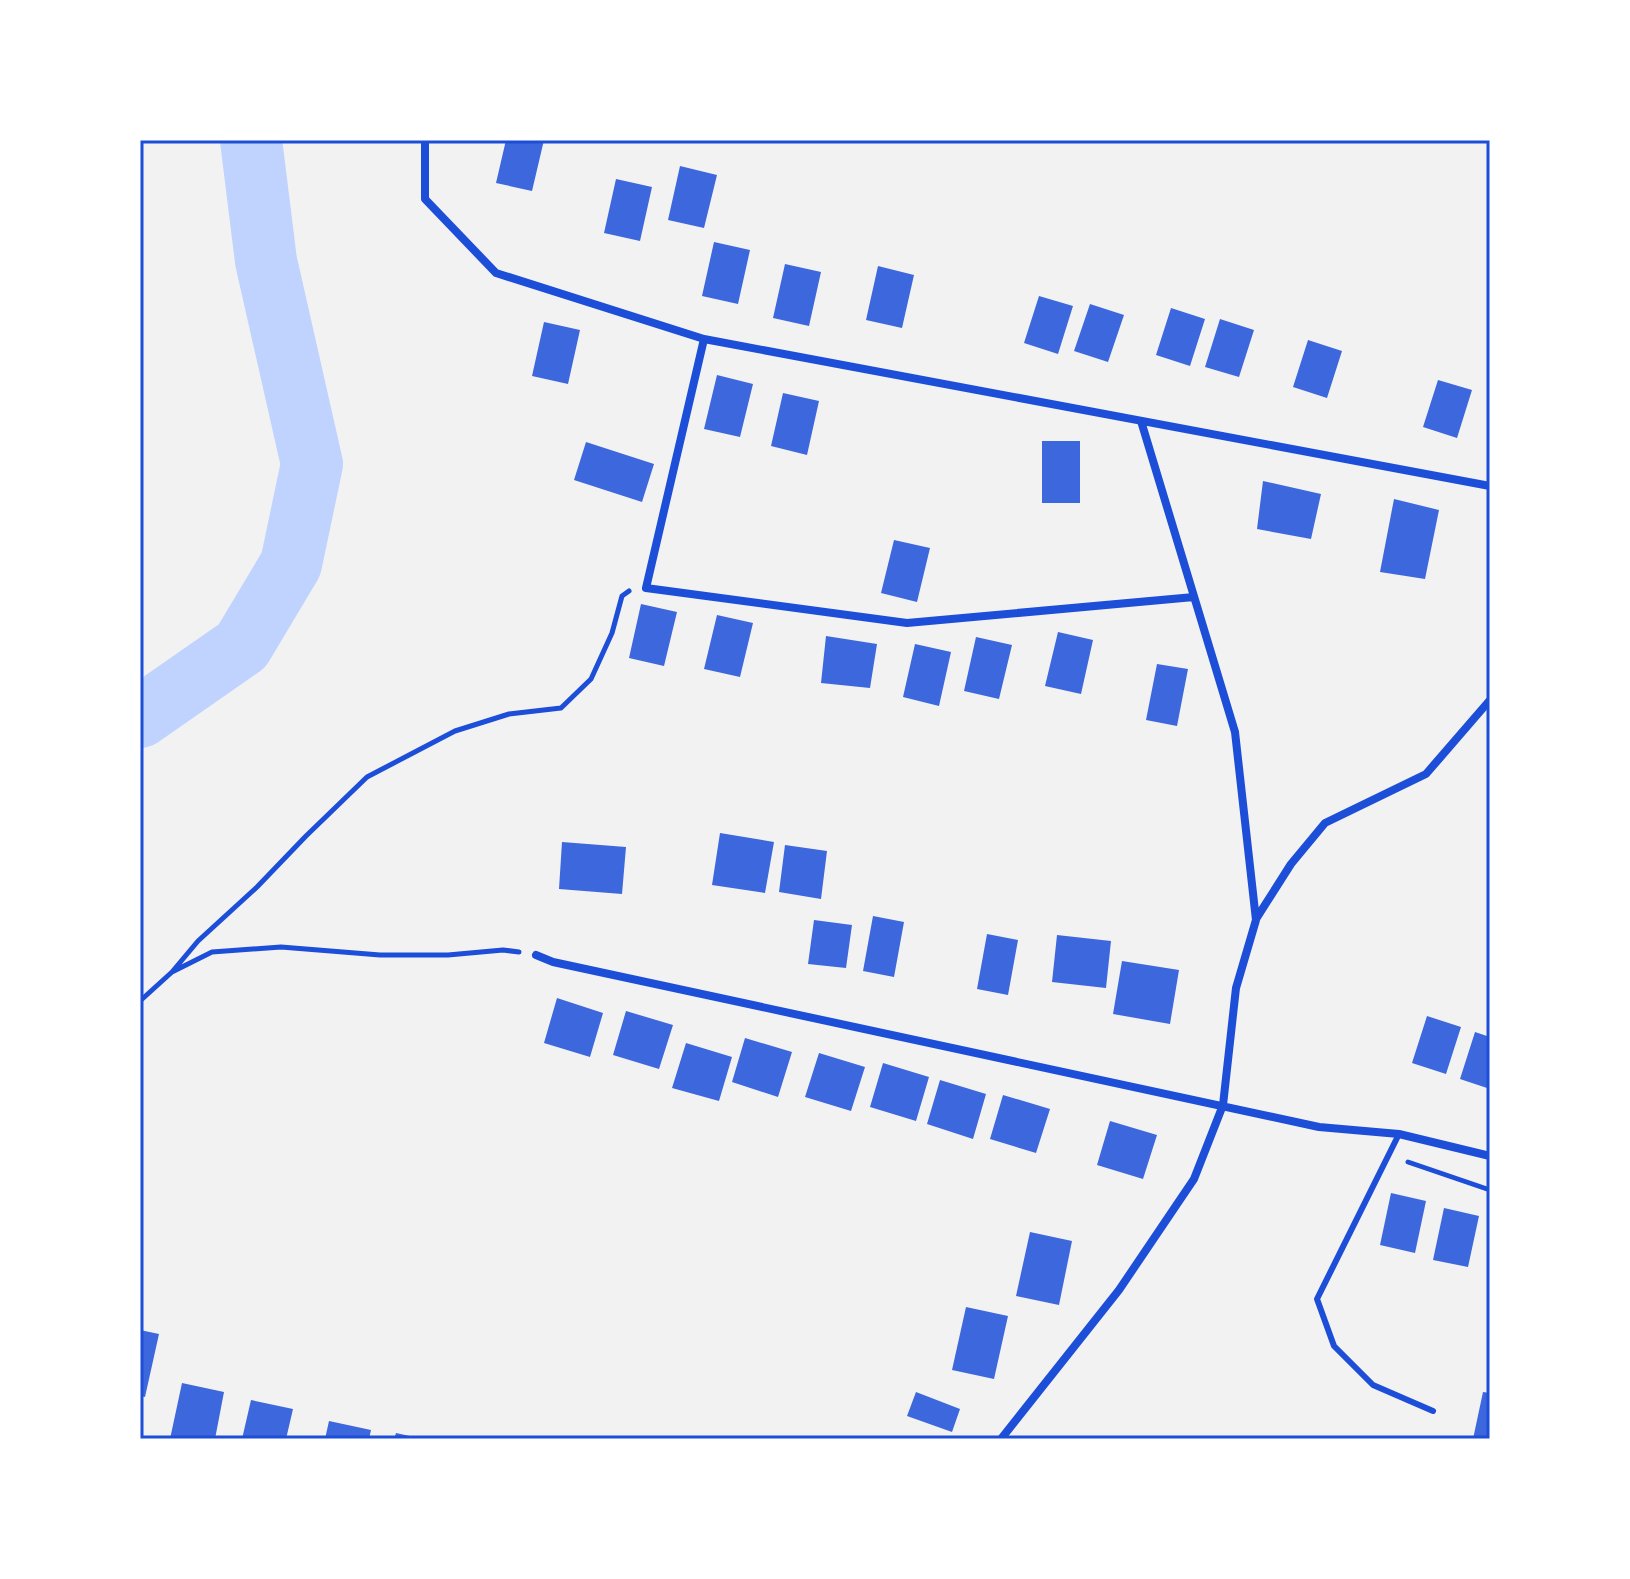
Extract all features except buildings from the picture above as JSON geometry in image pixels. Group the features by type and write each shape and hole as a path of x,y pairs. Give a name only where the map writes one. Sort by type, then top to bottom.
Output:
{"street":[{"path":"425,140 425,199 496,273 704,339 1490,486"},
{"path":"704,339 646,588 907,623 1194,597"},
{"path":"1141,421 1235,732 1256,920"},
{"path":"1001,1439 1119,1290 1194,1179 1223,1105 1236,988 1256,920 1291,864 1325,823 1426,774 1490,700"},
{"path":"536,955 553,962 1319,1127 1399,1134 1490,1156"}],"lane":[{"path":"1399,1134 1317,1299 1334,1346 1373,1385 1433,1411"}],"path":[{"path":"140,1001 367,777 455,731 509,714 561,708 591,679 612,633 622,596 650,573"},
{"path":"172,972 212,952 281,947 380,955 448,955 503,950 536,955"},
{"path":"1389,1155 1490,1190"}],"waterway":[{"path":"140,717 242,646 291,564 312,464 266,261 251,140"}]}
